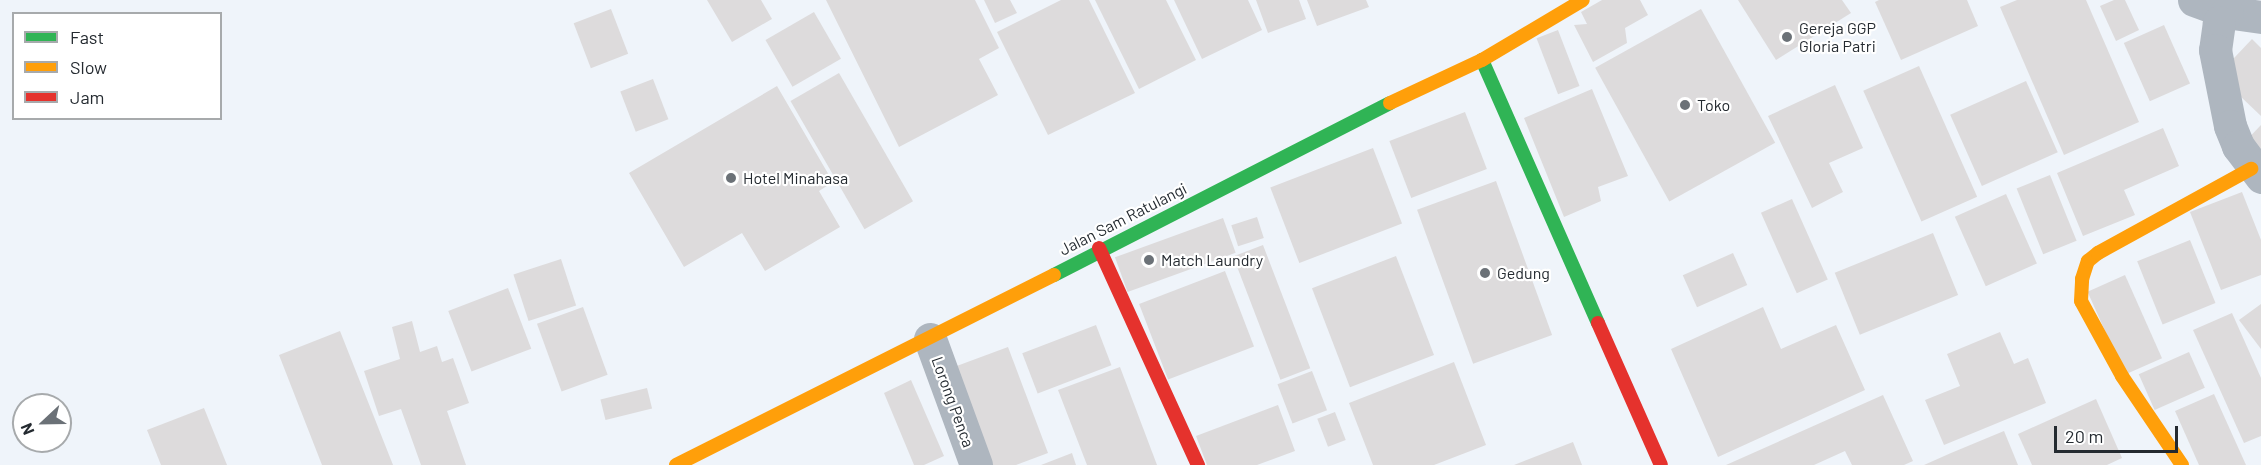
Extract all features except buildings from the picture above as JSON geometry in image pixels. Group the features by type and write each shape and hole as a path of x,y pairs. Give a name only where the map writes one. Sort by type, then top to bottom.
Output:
{"street":[{"name":"Jalan Sam Ratulangi","path":"676,465 930,339 1099,248 1353,120 1482,60 1583,0"},
{"path":"2194,0 2227,12 2261,17"},
{"path":"2182,465 2122,376 2081,301 2082,279 2088,261 2098,253 2256,173 2238,146 2218,79 2217,33 2227,12"},
{"path":"1482,60 1661,465"},
{"path":"1099,248 1198,465"},
{"name":"Lorong Penca","path":"930,339 976,465"}],"traffic: fast":[{"path":"1482,60 1598,323"},
{"path":"1054,275 1390,103"}],"traffic: slow":[{"path":"1390,103 1482,60 1583,0"},
{"path":"2182,465 2122,376 2081,301 2082,279 2088,261 2098,253 2251,169"},
{"path":"676,465 1054,275"}],"traffic: jam":[{"path":"1099,248 1198,465"},
{"path":"1598,323 1661,465"}],"place":[{"name":"Gereja GGP Gloria Patri","path":"1787,37"},
{"name":"Toko","path":"1685,105"},
{"name":"Hotel Minahasa","path":"731,178"},
{"name":"Match Laundry","path":"1149,260"},
{"name":"Gedung","path":"1485,273"}]}
